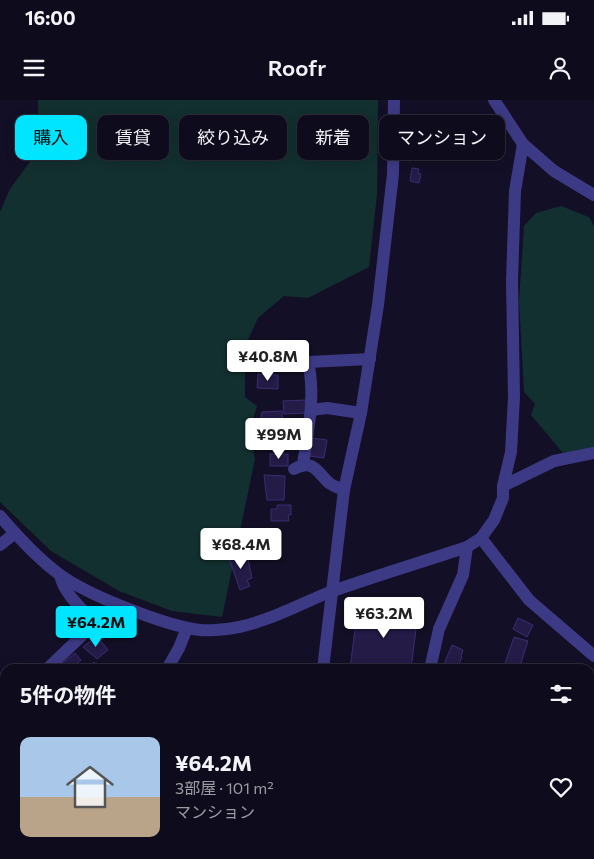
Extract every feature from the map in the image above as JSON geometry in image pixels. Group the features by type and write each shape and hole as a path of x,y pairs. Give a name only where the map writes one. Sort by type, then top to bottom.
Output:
{"street":[{"path":"324,664 344,490 361,414 370,359 393,174 394,100"},
{"path":"494,100 523,144 554,171 594,194"},
{"path":"2,521 60,575 96,594 175,625 202,630 228,629 253,622 331,592 467,547 481,538 494,520 503,498 503,486 511,452 514,398 512,280 515,191 523,144"},
{"path":"286,354 300,361 308,362 370,359"},
{"path":"308,362 312,376 312,410 299,466 310,465 321,473 330,484 344,490"},
{"path":"312,410 327,408 361,414"},
{"path":"503,486 554,461 594,453"},
{"path":"0,545 15,533"},
{"path":"481,538 529,600 594,656"},
{"path":"431,664 438,629 463,575 467,547"},
{"path":"52,664 95,623 69,594 62,584 60,575"},
{"path":"171,664 187,628"}],"green space":[{"path":"38,100 378,100 377,195 369,267 308,298 284,296 258,318 245,346 245,397 257,406 250,430 255,459 222,617 172,611 119,591 51,551 0,502 0,212 10,189 31,160 87,160 87,115 38,115"},
{"path":"561,206 589,217 594,226 594,448 563,453 531,415 535,404 524,392 519,301 524,226 536,213"}],"building":[{"path":"412,168 419,169 418,173 421,174 419,183 410,181"},
{"path":"254,343 273,343 273,371 251,371 251,351 254,351"},
{"path":"258,374 278,375 278,389 257,388"},
{"path":"306,400 306,413 284,414 283,401"},
{"path":"282,411 283,433 279,433 279,448 264,448 263,427 259,427 262,412"},
{"path":"311,438 327,440 324,458 309,456"},
{"path":"270,454 288,454 288,466 270,466"},
{"path":"264,475 285,476 284,500 267,500"},
{"path":"277,505 291,505 291,515 288,515 289,521 271,521 271,509 277,509"},
{"path":"246,533 256,536 257,543 247,544"},
{"path":"243,553 246,560 248,559 252,578 247,580 250,586 240,590 229,558"},
{"path":"358,605 418,613 412,664 351,664"},
{"path":"518,618 533,625 527,637 513,629"},
{"path":"97,636 108,650 97,659 83,647"},
{"path":"514,637 528,641 521,664 505,664"},
{"path":"452,645 463,650 459,664 444,664"},
{"path":"75,653 81,660 76,664 61,664"}]}
